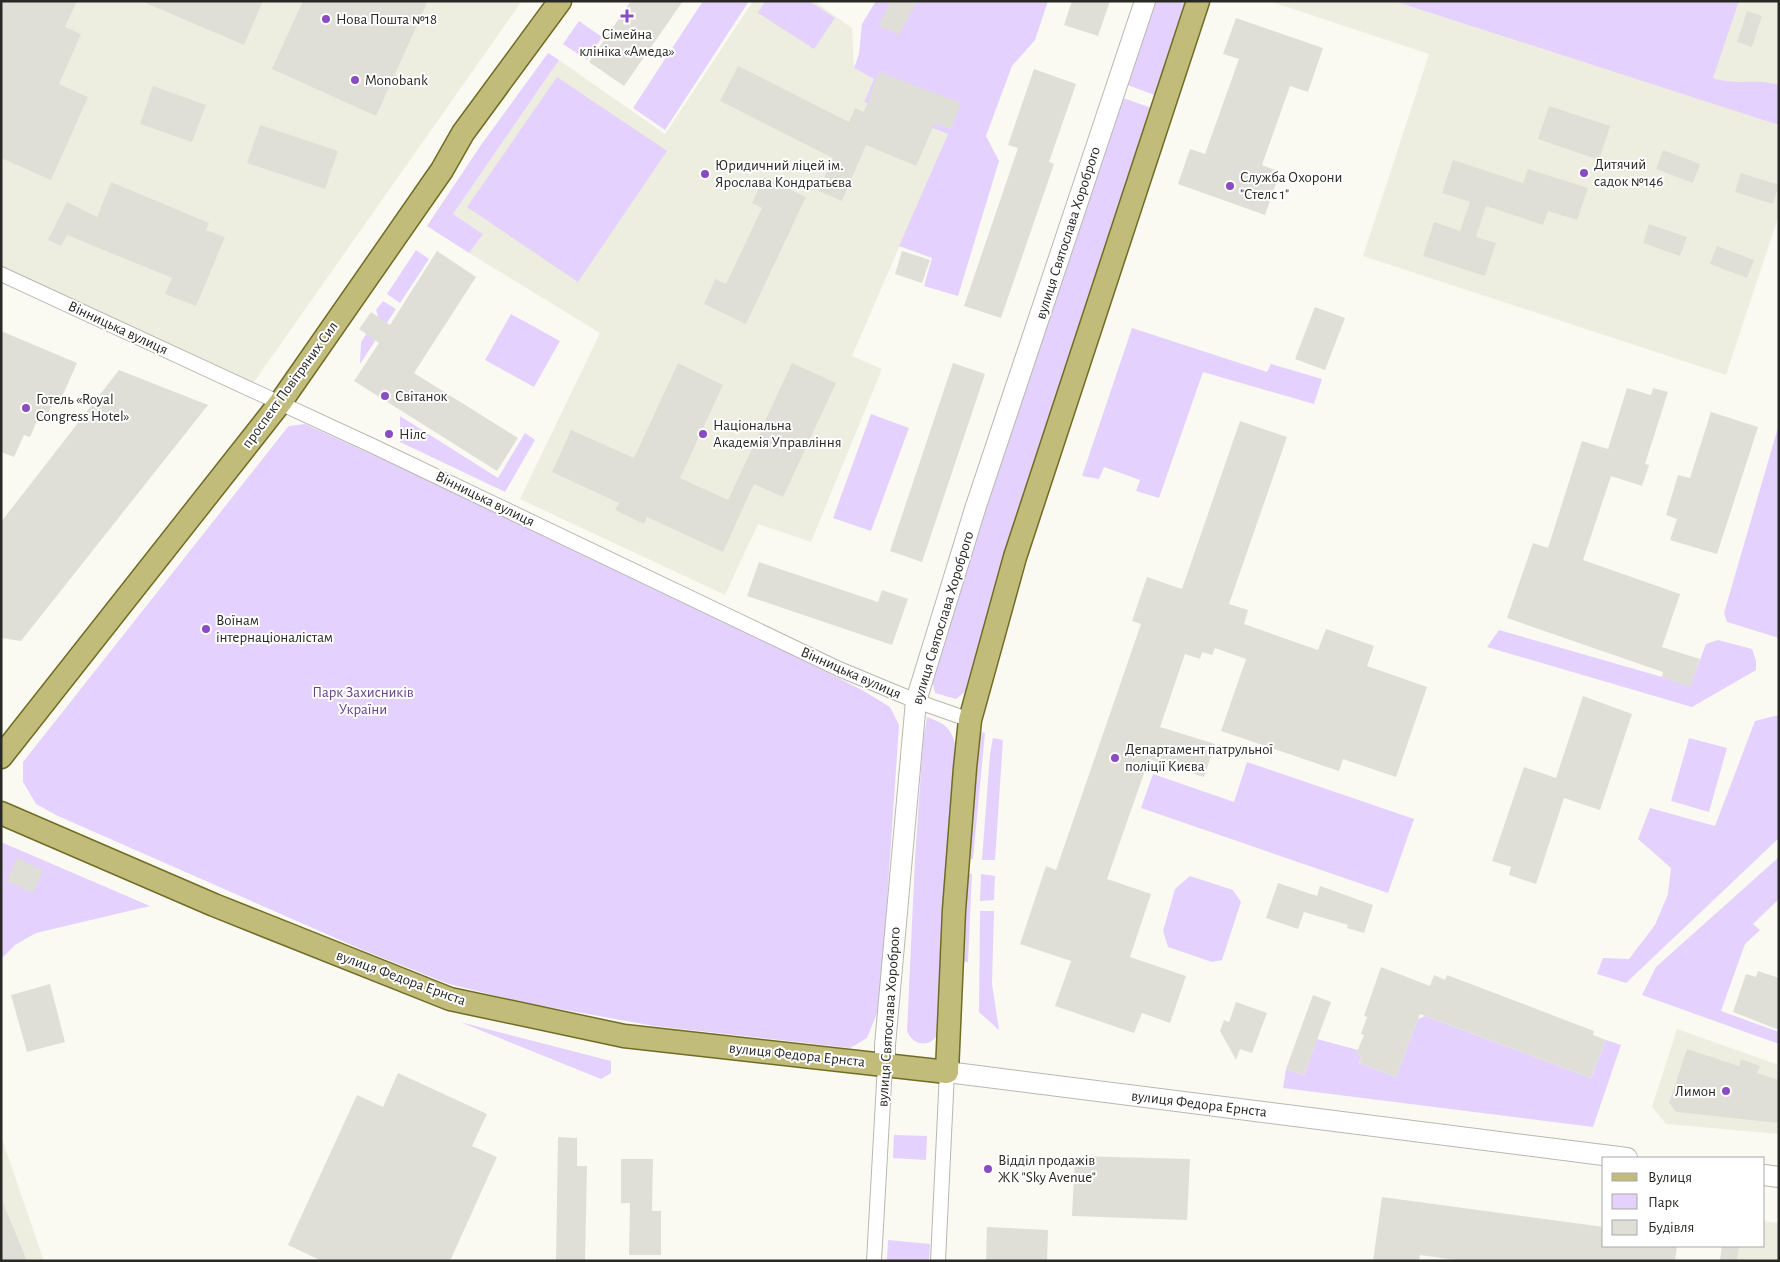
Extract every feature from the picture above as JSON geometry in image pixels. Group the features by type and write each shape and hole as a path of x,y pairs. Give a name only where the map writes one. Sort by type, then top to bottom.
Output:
{"main road":[{"name":"проспект Повітряних Сил","path":"1,757 280,403 442,170 462,133 560,1"},
{"path":"947,1072 954,910 970,720 1015,557 1198,1"},
{"name":"вулиця Федора Ернста","path":"1,813 205,901 450,999 624,1036 947,1072"}],"street":[{"name":"вулиця Святослава Хороброго","path":"874,1261 885,1044 916,701 975,509 1145,1"},
{"name":"Вінницька вулиця","path":"1,274 384,451 839,669 916,701 970,720"},
{"name":"вулиця Федора Ернста","path":"947,1072 1619,1157"},
{"path":"938,1261 947,1072"},
{"path":"1765,1176 1779,1177"}],"shaded area":[{"path":"1,1 522,1 249,389 1,274"},
{"name":"Юридичний ліцей ім. Ярослава Кондратьєва","path":"753,1 814,1 852,28 854,68 874,79 864,102 948,134 852,356 882,369 811,542 758,524 725,595 520,499 600,333 469,253 483,234 453,214 559,60 665,134"},
{"name":"Дитячий садок №146","path":"1269,1 1779,1 1779,215 1726,375 1363,256 1429,54"},
{"path":"1677,1029 1779,1065 1779,1134 1666,1124 1652,1107"},
{"path":"1,1136 44,1261 1,1261"},
{"path":"1765,1221 1779,1223 1779,1261 1720,1261 1722,1247 1765,1247"}],"green space":[{"path":"703,1 749,1 665,130 633,108"},
{"path":"765,1 809,1 835,18 814,49 758,13"},
{"path":"876,1 1048,1 1035,40 1012,66 986,136 999,161 958,296 924,286 932,258 899,246 948,134 864,102 874,79 854,68 859,54 862,24"},
{"path":"1153,1 1188,1 1157,96 1125,84"},
{"path":"1394,1 1739,1 1713,78 1779,85 1779,125"},
{"path":"579,21 602,37 587,60 563,44"},
{"path":"548,53 559,60 453,214 483,234 469,253 427,226 481,145"},
{"path":"557,77 667,151 578,282 467,207"},
{"path":"1120,97 1152,108 966,691 956,699 935,693 932,680 981,514"},
{"path":"416,250 429,259 400,303 387,294"},
{"path":"383,301 396,309 360,364 361,342 378,316 376,310"},
{"path":"511,314 560,341 534,387 485,360"},
{"path":"1132,328 1267,372 1271,364 1322,379 1314,404 1203,372 1159,498 1136,491 1140,480 1104,467 1099,479 1082,476"},
{"path":"871,414 909,428 871,531 833,518"},
{"path":"400,416 498,478 525,433 535,440 505,492 400,442"},
{"name":"Парк Захисників України","path":"305,424 610,563 862,690 890,707 899,725 880,1006 867,1038 850,1048 654,1026 521,1002 449,984 365,951 58,816 36,804 23,782 23,762 287,428 289,426"},
{"path":"1779,424 1779,638 1727,622 1724,613"},
{"path":"1499,630 1690,686 1706,644 1718,640 1752,649 1756,661 1756,670 1692,707 1487,647"},
{"path":"1779,715 1779,838 1626,983 1597,974 1603,958 1629,959 1655,925 1668,894 1671,868 1638,839 1650,808 1715,826 1755,721"},
{"path":"927,717 945,726 951,733 955,743 938,1034 931,1042 922,1043 913,1040 907,1031 915,859 923,741"},
{"path":"974,730 985,733 973,859 963,858"},
{"path":"993,738 1003,740 995,860 982,860 990,754"},
{"path":"1689,738 1727,748 1709,812 1671,801"},
{"path":"1247,762 1414,819 1388,893 1141,808 1153,774 1234,802"},
{"path":"1,842 150,906 36,933 15,945 1,959"},
{"path":"1779,857 1779,899 1753,924 1760,930 1745,944 1721,1011 1779,1032 1779,1044 1642,995 1656,967"},
{"path":"962,873 972,874 968,962 957,961"},
{"path":"981,874 995,876 994,900 980,901"},
{"path":"1190,876 1233,890 1241,902 1222,960 1212,962 1168,947 1163,931 1175,889"},
{"path":"980,911 994,911 992,984 999,1030 979,1012"},
{"path":"1425,1016 1591,1078 1606,1040 1621,1045 1593,1127 1283,1088 1286,1069 1304,1075 1317,1039 1358,1050 1361,1056 1359,1063 1396,1077 1418,1019"},
{"path":"460,1022 611,1061 611,1073 601,1079"},
{"path":"894,1135 927,1136 926,1160 893,1158"},
{"path":"888,1240 930,1244 929,1261 887,1261"}],"building":[{"path":"1,1 77,1 65,27 81,34 59,84 88,97 51,180 1,158"},
{"path":"141,1 263,1 244,45"},
{"path":"303,1 428,1 376,116 272,69"},
{"path":"631,1 683,1 624,86 589,62"},
{"path":"891,1 917,1 899,35 879,25"},
{"path":"1072,1 1110,1 1098,36 1064,25"},
{"path":"1747,11 1762,16 1752,47 1737,42"},
{"path":"1236,18 1323,48 1308,92 1290,86 1262,165 1280,172 1265,215 1178,184 1190,149 1205,154 1239,59 1223,54"},
{"path":"738,66 849,122 855,108 864,112 879,72 961,103 951,129 935,123 916,166 866,145 842,201 818,191 833,158 720,101"},
{"path":"1034,69 1076,84 1049,162 1054,164 1001,318 964,306 1018,148 1008,145"},
{"path":"153,86 206,105 192,142 140,124"},
{"path":"1549,106 1610,126 1599,160 1538,139"},
{"path":"260,125 338,151 325,189 247,163"},
{"path":"1663,150 1700,164 1693,183 1656,169"},
{"path":"1453,160 1523,183 1528,169 1588,188 1577,220 1548,211 1543,225 1486,206 1476,237 1496,243 1485,276 1423,256 1434,222 1460,231 1470,202 1442,193"},
{"path":"1741,173 1779,185 1773,204 1735,192"},
{"path":"764,177 806,197 746,324 704,304 715,279 726,284 762,208 752,203"},
{"path":"111,182 209,223 206,230 225,237 196,306 165,294 172,278 67,235 61,246 48,240 67,202 97,217"},
{"path":"1649,224 1687,237 1680,256 1643,243"},
{"path":"1717,246 1754,260 1747,278 1710,264"},
{"path":"437,251 476,277 414,373 518,438 497,471 354,381 379,343 359,329 371,312 390,325"},
{"path":"902,251 930,260 922,283 895,274"},
{"path":"1315,307 1345,318 1325,370 1295,359"},
{"name":"Готель «Royal Congress Hotel»","path":"1,331 77,363 61,399 55,397 46,419 39,416 30,437 24,435 14,457 1,452"},
{"path":"678,363 723,385 680,478 728,500 792,363 836,383 783,497 754,484 723,552 647,517 644,524 615,510 619,503 552,472 571,430 634,458"},
{"path":"953,363 985,374 922,562 890,551"},
{"path":"119,370 208,405 21,641 1,638 1,522"},
{"path":"1627,388 1651,395 1653,388 1668,392 1645,464 1649,465 1642,486 1611,476 1583,560 1680,594 1662,647 1700,659 1690,687 1662,677 1663,672 1507,618 1533,543 1548,548 1582,441 1608,449"},
{"path":"1711,412 1758,427 1717,554 1670,540 1677,519 1666,515 1678,475 1690,478"},
{"path":"1240,421 1287,437 1229,604 1248,610 1244,624 1318,650 1326,629 1374,646 1367,666 1427,687 1396,777 1343,759 1339,771 1221,731 1246,659 1215,648 1212,655 1202,652 1200,659 1185,654 1160,727 1215,744 1204,777 1149,759 1107,879 1151,894 1130,957 1186,976 1170,1023 1142,1013 1134,1033 1055,1006 1071,961 1020,944 1046,866 1056,870 1141,624 1132,621 1147,577 1182,589"},
{"path":"759,562 878,602 882,590 908,599 892,645 747,596"},
{"path":"1583,696 1632,714 1600,810 1564,798 1536,884 1509,875 1511,867 1492,861 1524,767 1556,778"},
{"path":"17,858 43,870 33,893 7,881"},
{"path":"1278,883 1317,896 1320,886 1373,905 1364,933 1347,928 1348,925 1304,912 1298,929 1266,918"},
{"path":"1381,967 1430,986 1434,975 1445,980 1447,975 1594,1031 1593,1035 1606,1040 1591,1078 1420,1014 1396,1077 1359,1063 1361,1056 1356,1054 1364,1035 1361,1034 1367,1017 1364,1016"},
{"path":"1758,971 1779,978 1779,1030 1733,1012 1746,974 1756,977"},
{"path":"50,984 65,1042 27,1052 11,995"},
{"path":"1313,995 1331,1002 1304,1075 1286,1069"},
{"path":"1236,1002 1267,1013 1252,1053 1240,1049 1236,1060 1220,1031 1224,1020 1229,1022"},
{"name":"Лимон","path":"1687,1049 1739,1066 1741,1059 1760,1066 1757,1073 1779,1080 1779,1123 1676,1112 1669,1103"},
{"path":"398,1073 487,1114 472,1146 497,1157 450,1261 322,1261 288,1245 357,1095 383,1107"},
{"path":"558,1137 577,1138 577,1166 587,1166 585,1261 556,1261"},
{"path":"1075,1156 1190,1159 1187,1220 1072,1216"},
{"path":"621,1159 653,1159 652,1211 661,1211 661,1255 629,1255 630,1203 621,1203"},
{"path":"1382,1197 1602,1227 1602,1247 1677,1247 1675,1261 1463,1261 1420,1255 1419,1261 1373,1261"},
{"path":"2,1200 27,1261 1,1261"},
{"path":"987,1227 1048,1230 1047,1261 986,1261"},
{"path":"1722,1247 1739,1247 1737,1261 1720,1261"}],"place":[{"name":"Сімейна клініка «Амеда»","path":"627,16"},
{"name":"Нова Пошта №18","path":"326,19"},
{"name":"Monobank","path":"355,80"},
{"name":"Дитячий садок №146","path":"1584,173"},
{"name":"Юридичний ліцей ім. Ярослава Кондратьєва","path":"705,174"},
{"name":"Служба Охорони \"Стелс 1\"","path":"1230,186"},
{"name":"Світанок","path":"385,396"},
{"name":"Готель «Royal Congress Hotel»","path":"26,408"},
{"name":"Нілс","path":"389,434"},
{"name":"Національна Академія Управління","path":"703,434"},
{"name":"Воїнам інтернаціоналістам","path":"206,629"},
{"name":"Департамент патрульної поліції Києва","path":"1115,758"},
{"name":"Лимон","path":"1726,1091"},
{"name":"Відділ продажів ЖК \"Sky Avenue\"","path":"988,1169"}]}
